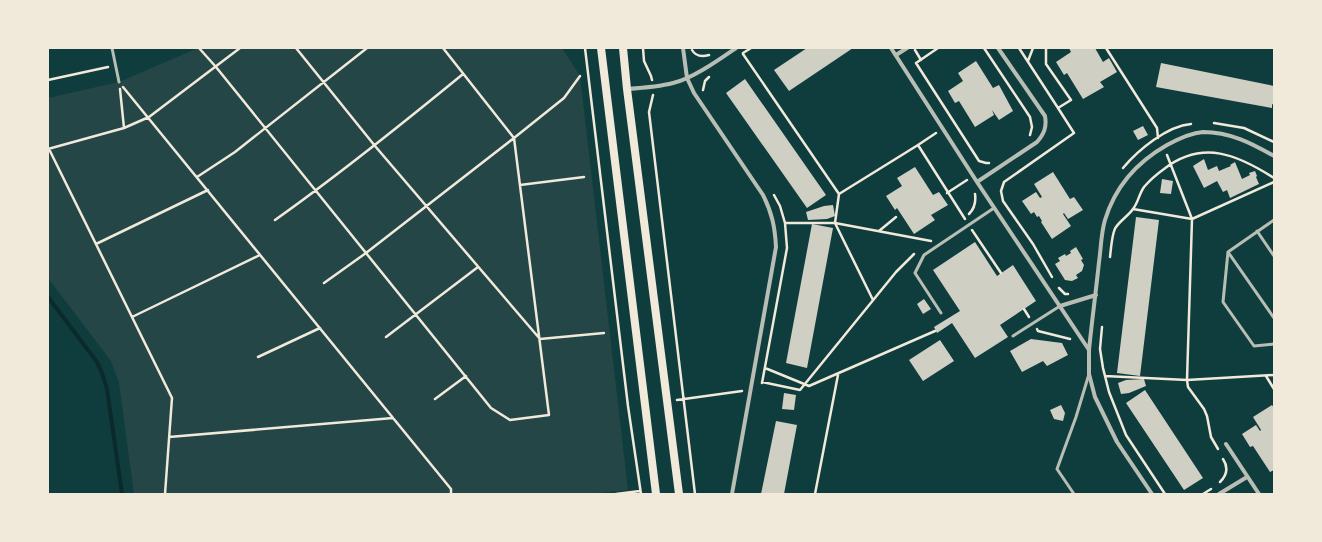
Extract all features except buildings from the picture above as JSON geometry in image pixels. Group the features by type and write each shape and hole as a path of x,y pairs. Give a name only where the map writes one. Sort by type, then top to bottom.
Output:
{"main road":[{"path":"601,48 656,494"},
{"path":"623,48 679,494"}],"street":[{"path":"683,48 687,78 694,93 763,195 771,210 775,226 776,247 732,494"},
{"path":"627,89 674,83 687,78 716,62 736,48"},
{"path":"891,48 994,208 1089,350"},
{"path":"896,55 907,48"},
{"path":"977,182 1037,142 1043,135 1047,124 1045,116 998,48"},
{"path":"1152,494 1117,442 1095,396 1089,374 1089,350 1104,222 1118,192 1133,171 1150,155 1189,134 1202,132 1229,135 1243,140 1274,156"},
{"path":"1060,306 1096,295"},
{"path":"1226,444 1259,494"},
{"path":"1220,494 1247,477"}],"lane":[{"path":"112,48 119,82"},
{"path":"941,313 915,274 924,255 994,208"},
{"path":"1274,220 1228,252 1222,302 1254,346 1274,344"},
{"path":"1257,231 1274,256"},
{"path":"1228,252 1274,318"},
{"path":"1013,336 1060,306"},
{"path":"1074,494 1057,469 1076,418 1089,374"}],"path":[{"path":"199,48 216,67 491,408 510,420 549,415 514,138 442,48"},
{"path":"165,494 172,398 48,149 124,128 149,117 240,48"},
{"path":"296,48 375,146 540,339"},
{"path":"197,177 266,129 367,48"},
{"path":"585,48 628,406 640,493 616,494"},
{"path":"643,48 644,61 651,76 653,86 653,99 649,112 695,494"},
{"path":"692,48 698,56 703,57 710,54"},
{"path":"914,48 921,60"},
{"path":"938,48 916,63 979,161 991,163"},
{"path":"984,48 1030,117 1032,127 1028,140"},
{"path":"1019,48 1074,133 1004,182 1001,191 1003,200 1033,244 1059,288 1066,294 1073,295"},
{"path":"1028,61 1032,48"},
{"path":"1046,48 1046,64 1071,100 1058,108"},
{"path":"1106,48 1157,128 1158,138 1171,164 1192,219 1187,380 1188,387 1204,409 1207,416 1211,437 1219,451"},
{"path":"743,54 839,194 835,223 873,300"},
{"path":"48,80 115,66"},
{"path":"274,220 316,191 375,146 463,74"},
{"path":"324,283 366,253 564,98 580,76"},
{"path":"703,92 705,81 711,76"},
{"path":"119,82 451,489 451,494"},
{"path":"119,82 124,128"},
{"path":"1210,123 1218,122 1244,128 1274,142"},
{"path":"1119,172 1140,149 1174,129 1188,124 1196,124"},
{"path":"931,127 940,139"},
{"path":"839,194 936,134"},
{"path":"918,145 947,193 1001,273"},
{"path":"1109,264 1114,228 1133,209 1143,189 1153,177 1185,156 1202,152 1219,152 1245,160 1274,178"},
{"path":"963,174 970,186"},
{"path":"520,185 584,177"},
{"path":"947,193 967,180"},
{"path":"1133,209 1192,219 1274,182"},
{"path":"96,244 208,190"},
{"path":"667,401 739,391 760,394 787,248 785,223 780,206 772,190"},
{"path":"960,223 972,210 975,199 974,191"},
{"path":"878,231 896,217"},
{"path":"785,223 835,223 932,241"},
{"path":"926,245 937,238"},
{"path":"762,382 800,390 896,272 915,253"},
{"path":"132,317 260,255"},
{"path":"386,337 478,267"},
{"path":"1102,321 1100,349 1108,392 1126,435 1165,494"},
{"path":"1033,323 1038,332 1070,339"},
{"path":"258,357 320,328"},
{"path":"765,368 809,386 935,330"},
{"path":"540,339 604,334"},
{"path":"815,494 838,374"},
{"path":"1105,376 1187,380 1274,375"},
{"path":"435,399 466,376"},
{"path":"1266,376 1274,389"},
{"path":"628,406 645,404"},
{"path":"169,437 393,418"},
{"path":"1217,486 1227,471 1227,464 1223,457"},
{"path":"1203,494 1212,488"}],"shaded area":[{"path":"198,48 562,48 580,76 628,490 589,494 134,494 119,383 111,361 48,278 48,98 119,82"}],"waterway":[{"path":"48,297 97,362 102,373 107,389 122,494"}]}
